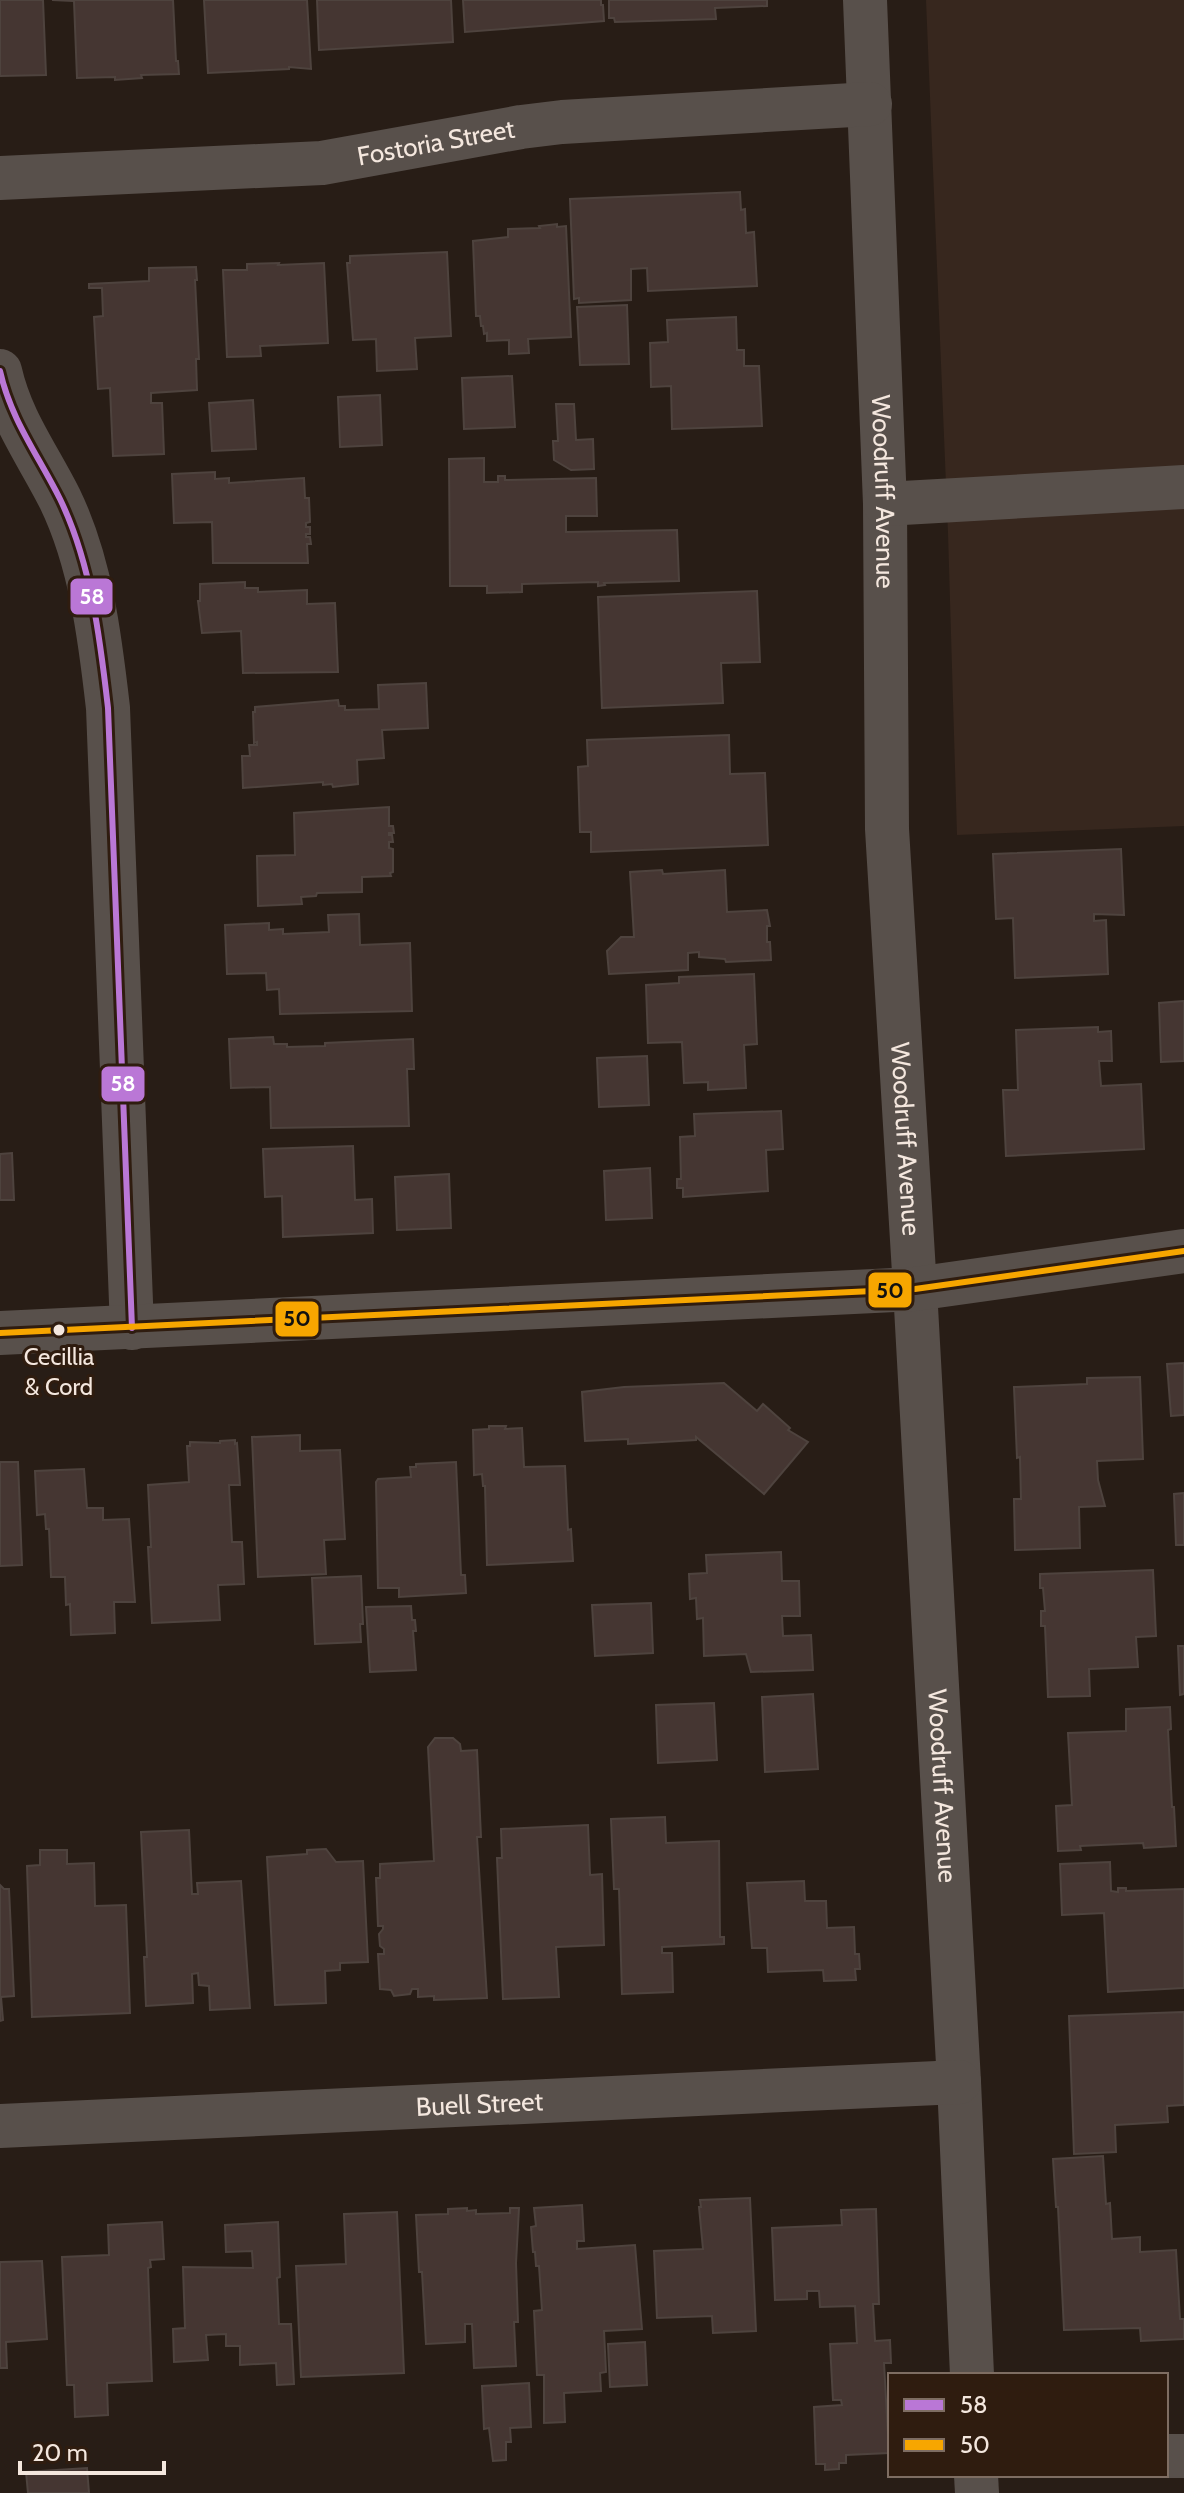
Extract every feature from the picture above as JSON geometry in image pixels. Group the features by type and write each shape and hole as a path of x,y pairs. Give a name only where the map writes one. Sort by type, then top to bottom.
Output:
{"street":[{"name":"Woodruff Avenue","path":"865,0 885,504 887,829 959,2082 972,2373"},
{"name":"Fostoria Street","path":"0,178 322,163 562,122 870,104"},
{"path":"0,371 5,393 22,434 60,500 82,557 101,641 108,708 132,1328"},
{"path":"885,504 1184,487"},
{"path":"0,1333 915,1289 1184,1251"},
{"name":"Buell Street","path":"0,2126 959,2082"}],"shaded area":[{"path":"926,0 1184,0 1184,826 957,835"}],"building":[{"path":"0,0 43,0 46,75 0,76"},
{"path":"52,0 173,0 179,74 141,75 142,78 115,80 115,77 77,78 74,1"},
{"path":"204,0 307,0 311,69 289,67 208,73"},
{"path":"317,0 451,0 453,42 319,50"},
{"path":"463,0 601,0 604,21 465,32"},
{"path":"609,0 767,0 767,6 715,8 716,19 615,22 614,18 609,18"},
{"path":"740,192 741,210 745,209 746,233 754,232 757,286 648,291 647,268 631,269 631,300 579,303 579,298 574,299 570,199"},
{"path":"557,224 557,227 566,226 571,337 528,339 529,353 509,354 509,340 487,341 480,316 476,316 473,241 508,237 508,229"},
{"path":"447,252 451,336 415,338 417,369 377,371 376,339 353,340 347,263 350,263 350,256"},
{"path":"324,263 328,343 260,346 261,356 227,357 223,270 247,270 247,264"},
{"path":"196,267 197,390 151,393 151,403 162,403 164,454 113,456 110,388 98,389 94,317 103,316 102,288 89,288 89,284 149,281 149,268"},
{"path":"627,305 629,364 580,365 577,307"},
{"path":"736,317 737,350 744,350 744,366 759,366 762,426 672,429 671,386 651,387 650,343 668,342 667,320"},
{"path":"512,376 515,427 464,429 462,378"},
{"path":"380,395 382,445 340,447 338,397"},
{"path":"253,400 256,449 212,451 209,403"},
{"path":"556,404 574,404 576,440 593,439 594,469 571,470 554,460 553,441 558,441"},
{"path":"484,458 484,482 498,482 498,476 505,476 505,480 596,478 597,516 566,516 566,532 677,530 679,581 604,583 598,586 598,582 522,584 522,592 487,593 487,586 450,586 449,459"},
{"path":"215,472 215,479 229,478 229,483 304,478 305,498 309,498 310,522 306,523 306,527 310,527 310,534 306,537 310,537 311,544 307,544 308,563 213,563 212,522 174,523 172,474"},
{"path":"245,582 245,588 258,588 258,592 307,590 307,604 335,603 338,672 243,673 241,631 202,633 198,601 200,584"},
{"path":"757,591 760,662 721,663 723,703 602,708 598,597"},
{"path":"426,683 428,728 382,730 384,758 357,760 358,784 333,787 332,784 323,785 323,782 243,788 242,756 250,756 249,745 257,745 257,742 254,743 255,707 338,700 339,706 345,706 345,710 379,709 378,685"},
{"path":"729,735 730,774 765,773 768,845 591,852 591,832 580,832 578,767 588,766 587,740"},
{"path":"389,807 389,826 393,826 394,833 389,833 393,842 389,842 389,848 393,849 391,876 362,877 362,892 317,893 316,896 301,897 302,904 258,906 257,856 295,855 294,813"},
{"path":"1121,849 1124,915 1094,914 1094,921 1106,920 1108,974 1015,978 1013,918 996,919 993,854"},
{"path":"662,870 663,874 725,870 727,912 767,910 770,926 767,926 767,942 770,942 771,960 726,962 725,959 699,957 699,952 688,953 688,970 609,974 607,951 621,937 634,937 630,872"},
{"path":"359,914 360,945 410,943 412,1011 280,1014 279,989 267,990 266,973 227,974 225,925 269,923 269,930 283,929 283,934 329,932 328,915"},
{"path":"754,974 757,1044 744,1045 746,1088 708,1090 708,1082 684,1083 682,1042 648,1043 646,985 679,983 679,977"},
{"path":"1184,1001 1184,1061 1161,1062 1159,1003"},
{"path":"1098,1027 1098,1032 1111,1031 1112,1061 1099,1061 1101,1086 1141,1084 1144,1149 1006,1156 1003,1090 1018,1090 1016,1030"},
{"path":"273,1037 274,1044 287,1044 287,1047 413,1039 414,1069 407,1069 409,1126 271,1128 270,1087 231,1088 229,1039"},
{"path":"647,1056 649,1105 599,1107 597,1058"},
{"path":"781,1111 783,1149 766,1150 768,1191 683,1197 683,1188 677,1188 677,1179 681,1179 680,1137 695,1136 694,1114"},
{"path":"353,1146 355,1200 372,1199 373,1233 283,1237 282,1196 265,1197 263,1149"},
{"path":"12,1153 14,1200 0,1200 0,1154"},
{"path":"650,1168 652,1218 606,1220 604,1171"},
{"path":"449,1174 451,1228 397,1230 395,1177"},
{"path":"1184,1363 1184,1415 1171,1416 1167,1364"},
{"path":"1140,1377 1143,1459 1097,1461 1105,1506 1079,1507 1080,1548 1015,1550 1014,1499 1021,1499 1014,1387 1087,1384 1087,1378"},
{"path":"724,1383 757,1411 763,1404 790,1428 788,1430 808,1442 764,1494 696,1437 696,1440 628,1444 628,1439 585,1441 582,1392"},
{"path":"489,1426 522,1428 524,1467 565,1466 573,1561 487,1565 485,1486 482,1474 474,1475 473,1430 489,1429"},
{"path":"300,1435 300,1451 340,1450 345,1539 324,1540 326,1574 258,1577 252,1437"},
{"path":"235,1440 240,1485 229,1485 232,1542 242,1542 244,1584 218,1585 220,1620 152,1623 148,1485 189,1482 187,1446 190,1442"},
{"path":"0,1462 18,1462 22,1565 0,1566"},
{"path":"456,1462 461,1575 465,1575 466,1593 399,1597 399,1588 378,1588 376,1482 378,1479 411,1477 410,1467 416,1467 416,1464"},
{"path":"84,1469 87,1508 103,1508 103,1520 129,1519 135,1602 114,1602 115,1633 71,1635 65,1577 51,1577 49,1529 46,1529 45,1514 37,1515 35,1471"},
{"path":"1184,1493 1184,1545 1176,1545 1174,1494"},
{"path":"781,1552 782,1581 799,1581 800,1616 782,1616 783,1636 811,1635 813,1670 751,1672 746,1654 704,1656 703,1618 697,1619 696,1598 690,1599 689,1574 707,1573 706,1555"},
{"path":"1153,1570 1156,1636 1136,1637 1138,1667 1089,1669 1090,1696 1048,1697 1045,1626 1041,1626 1041,1611 1045,1611 1040,1574"},
{"path":"361,1576 361,1642 315,1644 312,1578"},
{"path":"651,1603 653,1653 595,1656 592,1605"},
{"path":"411,1606 416,1631 413,1631 416,1670 370,1672 366,1607"},
{"path":"1178,1646 1184,1646 1184,1694 1180,1695"},
{"path":"813,1694 818,1769 765,1772 762,1697"},
{"path":"714,1703 717,1760 658,1763 656,1705"},
{"path":"1170,1707 1171,1729 1168,1730 1176,1846 1144,1848 1143,1843 1080,1846 1081,1850 1058,1851 1056,1806 1072,1805 1068,1733 1126,1731 1126,1709"},
{"path":"435,1738 453,1738 460,1744 461,1751 477,1750 481,1837 477,1837 487,1998 434,2000 434,1996 418,1997 418,1989 412,1989 410,1994 394,1996 391,1990 380,1989 378,1954 384,1954 384,1949 380,1946 379,1934 383,1926 378,1926 376,1878 380,1878 380,1864 434,1861 428,1747"},
{"path":"665,1817 666,1843 719,1841 720,1937 724,1937 724,1944 662,1947 662,1953 672,1953 673,1992 622,1994 619,1889 614,1889 611,1819"},
{"path":"588,1825 590,1875 602,1874 604,1945 556,1947 559,1997 503,1999 497,1858 502,1858 501,1829"},
{"path":"189,1830 192,1894 198,1894 197,1883 241,1881 250,2008 210,2010 209,1986 199,1985 198,1973 192,1974 193,2003 146,2006 144,1957 147,1957 141,1832"},
{"path":"326,1849 336,1862 363,1861 368,1962 340,1963 340,1970 325,1971 326,2003 275,2005 267,1857 307,1854 307,1850"},
{"path":"40,1850 67,1850 67,1864 94,1863 95,1906 126,1905 130,2013 32,2017 27,1866 40,1865"},
{"path":"1110,1862 1111,1891 1118,1892 1118,1888 1126,1888 1126,1891 1184,1889 1184,1988 1108,1992 1104,1913 1062,1915 1060,1864"},
{"path":"804,1881 805,1901 826,1901 827,1928 854,1927 855,1954 859,1954 860,1969 855,1969 856,1980 824,1981 823,1970 768,1972 767,1948 752,1948 747,1883"},
{"path":"0,1885 9,1889 14,1996 1,1997 3,2020 0,2021"},
{"path":"1184,2012 1184,2105 1167,2106 1168,2122 1115,2125 1116,2152 1074,2154 1069,2016"},
{"path":"1103,2156 1112,2239 1140,2237 1140,2252 1176,2250 1184,2339 1141,2341 1140,2328 1064,2330 1053,2159"},
{"path":"750,2198 756,2331 713,2333 712,2316 657,2318 654,2251 703,2249 700,2200"},
{"path":"582,2205 584,2241 577,2241 577,2249 635,2245 642,2329 604,2331 606,2372 600,2373 601,2391 564,2393 565,2422 544,2423 544,2375 537,2375 534,2311 542,2310 539,2266 536,2266 533,2252 531,2227 536,2226 534,2208"},
{"path":"467,2208 467,2211 476,2210 476,2214 510,2213 510,2208 519,2208 516,2263 518,2322 514,2322 516,2366 474,2368 472,2324 465,2324 465,2342 426,2344 416,2215 448,2214 448,2209"},
{"path":"876,2209 879,2304 873,2304 875,2341 890,2340 891,2363 884,2363 888,2453 846,2455 846,2463 839,2463 839,2469 825,2470 825,2464 816,2464 814,2407 842,2405 841,2400 833,2400 830,2344 857,2343 855,2306 820,2307 819,2291 807,2291 807,2299 775,2300 772,2228 842,2225 841,2210"},
{"path":"397,2212 404,2373 301,2377 296,2266 346,2264 344,2214"},
{"path":"162,2222 164,2259 150,2260 151,2267 148,2268 152,2381 107,2383 108,2415 75,2417 74,2385 67,2385 62,2257 109,2255 108,2225"},
{"path":"278,2222 279,2324 291,2324 294,2384 277,2385 276,2363 240,2365 240,2346 226,2346 226,2334 206,2335 208,2360 174,2362 173,2329 185,2328 183,2267 253,2268 252,2251 226,2252 225,2225"},
{"path":"42,2261 47,2339 6,2342 7,2368 0,2368 0,2262"},
{"path":"645,2342 647,2385 610,2387 608,2344"},
{"path":"529,2383 531,2427 510,2428 511,2442 506,2442 506,2460 493,2461 489,2428 484,2429 482,2386"},
{"path":"87,2468 89,2493 28,2493 26,2472"}],"transit line":[{"name":"58","path":"0,371 18,421 71,523 93,601 101,655 108,708 132,1328"},
{"name":"50","path":"0,1333 915,1289 1184,1251"}],"place":[{"name":"Cecillia & Cord","path":"59,1330"}]}
